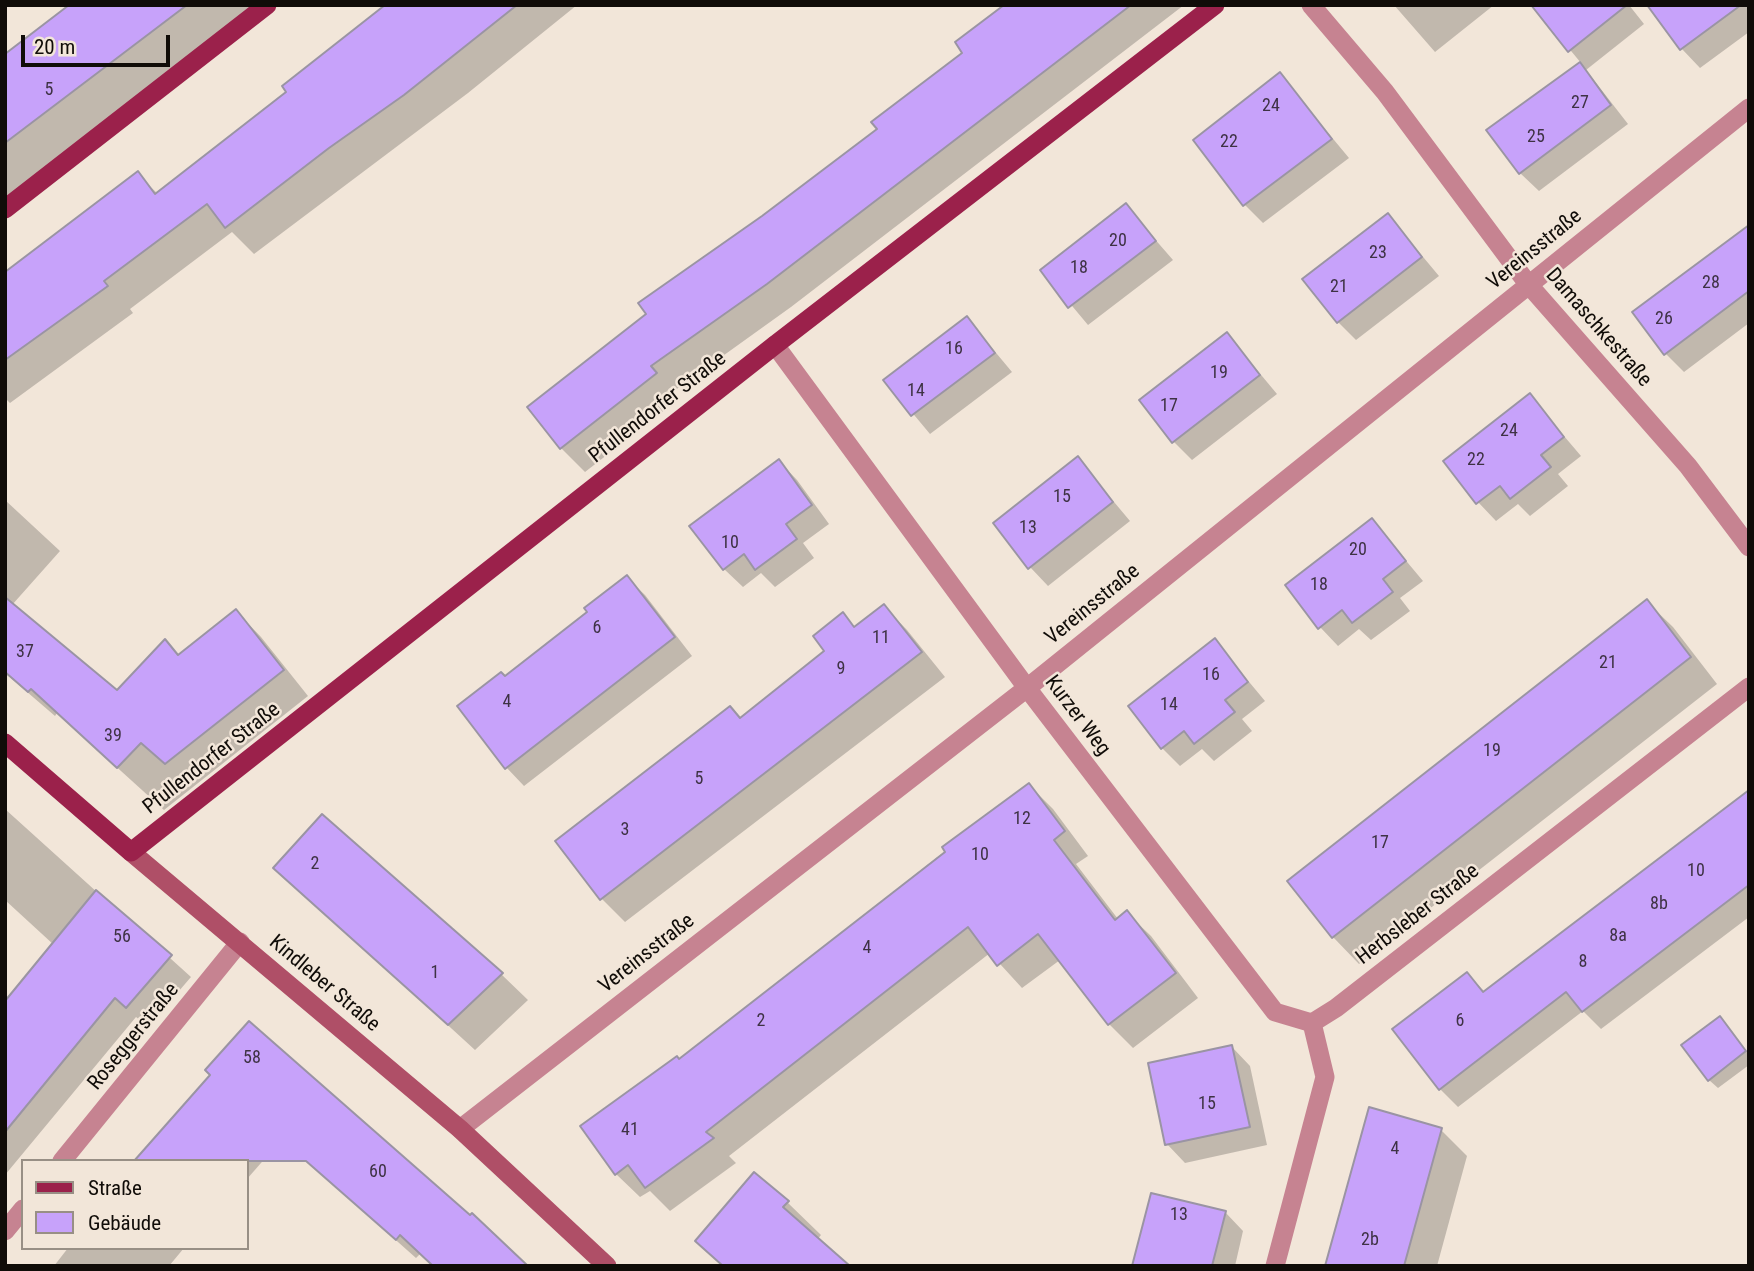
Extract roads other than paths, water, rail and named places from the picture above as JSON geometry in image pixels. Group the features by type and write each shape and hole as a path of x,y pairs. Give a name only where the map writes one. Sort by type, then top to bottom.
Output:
{"main road":[{"path":"5,209 267,5"},
{"name":"Pfullendorfer Straße","path":"131,852 775,345 1215,5"},
{"name":"Kindleber Straße","path":"5,743 460,1129 607,1266"}],"street":[{"name":"Damaschkestraße","path":"1311,5 1385,92 1528,284 1688,466 1749,547"},
{"name":"Vereinsstraße","path":"460,1129 1027,688 1749,108"},
{"name":"Kurzer Weg","path":"775,345 1027,688 1275,1012 1312,1023"},
{"name":"Herbsleber Straße","path":"1312,1023 1336,1008 1749,687"},
{"name":"Roseggerstraße","path":"64,1159 240,943"},
{"path":"1275,1266 1325,1077 1312,1023"},
{"path":"5,1231 21,1211"}]}
